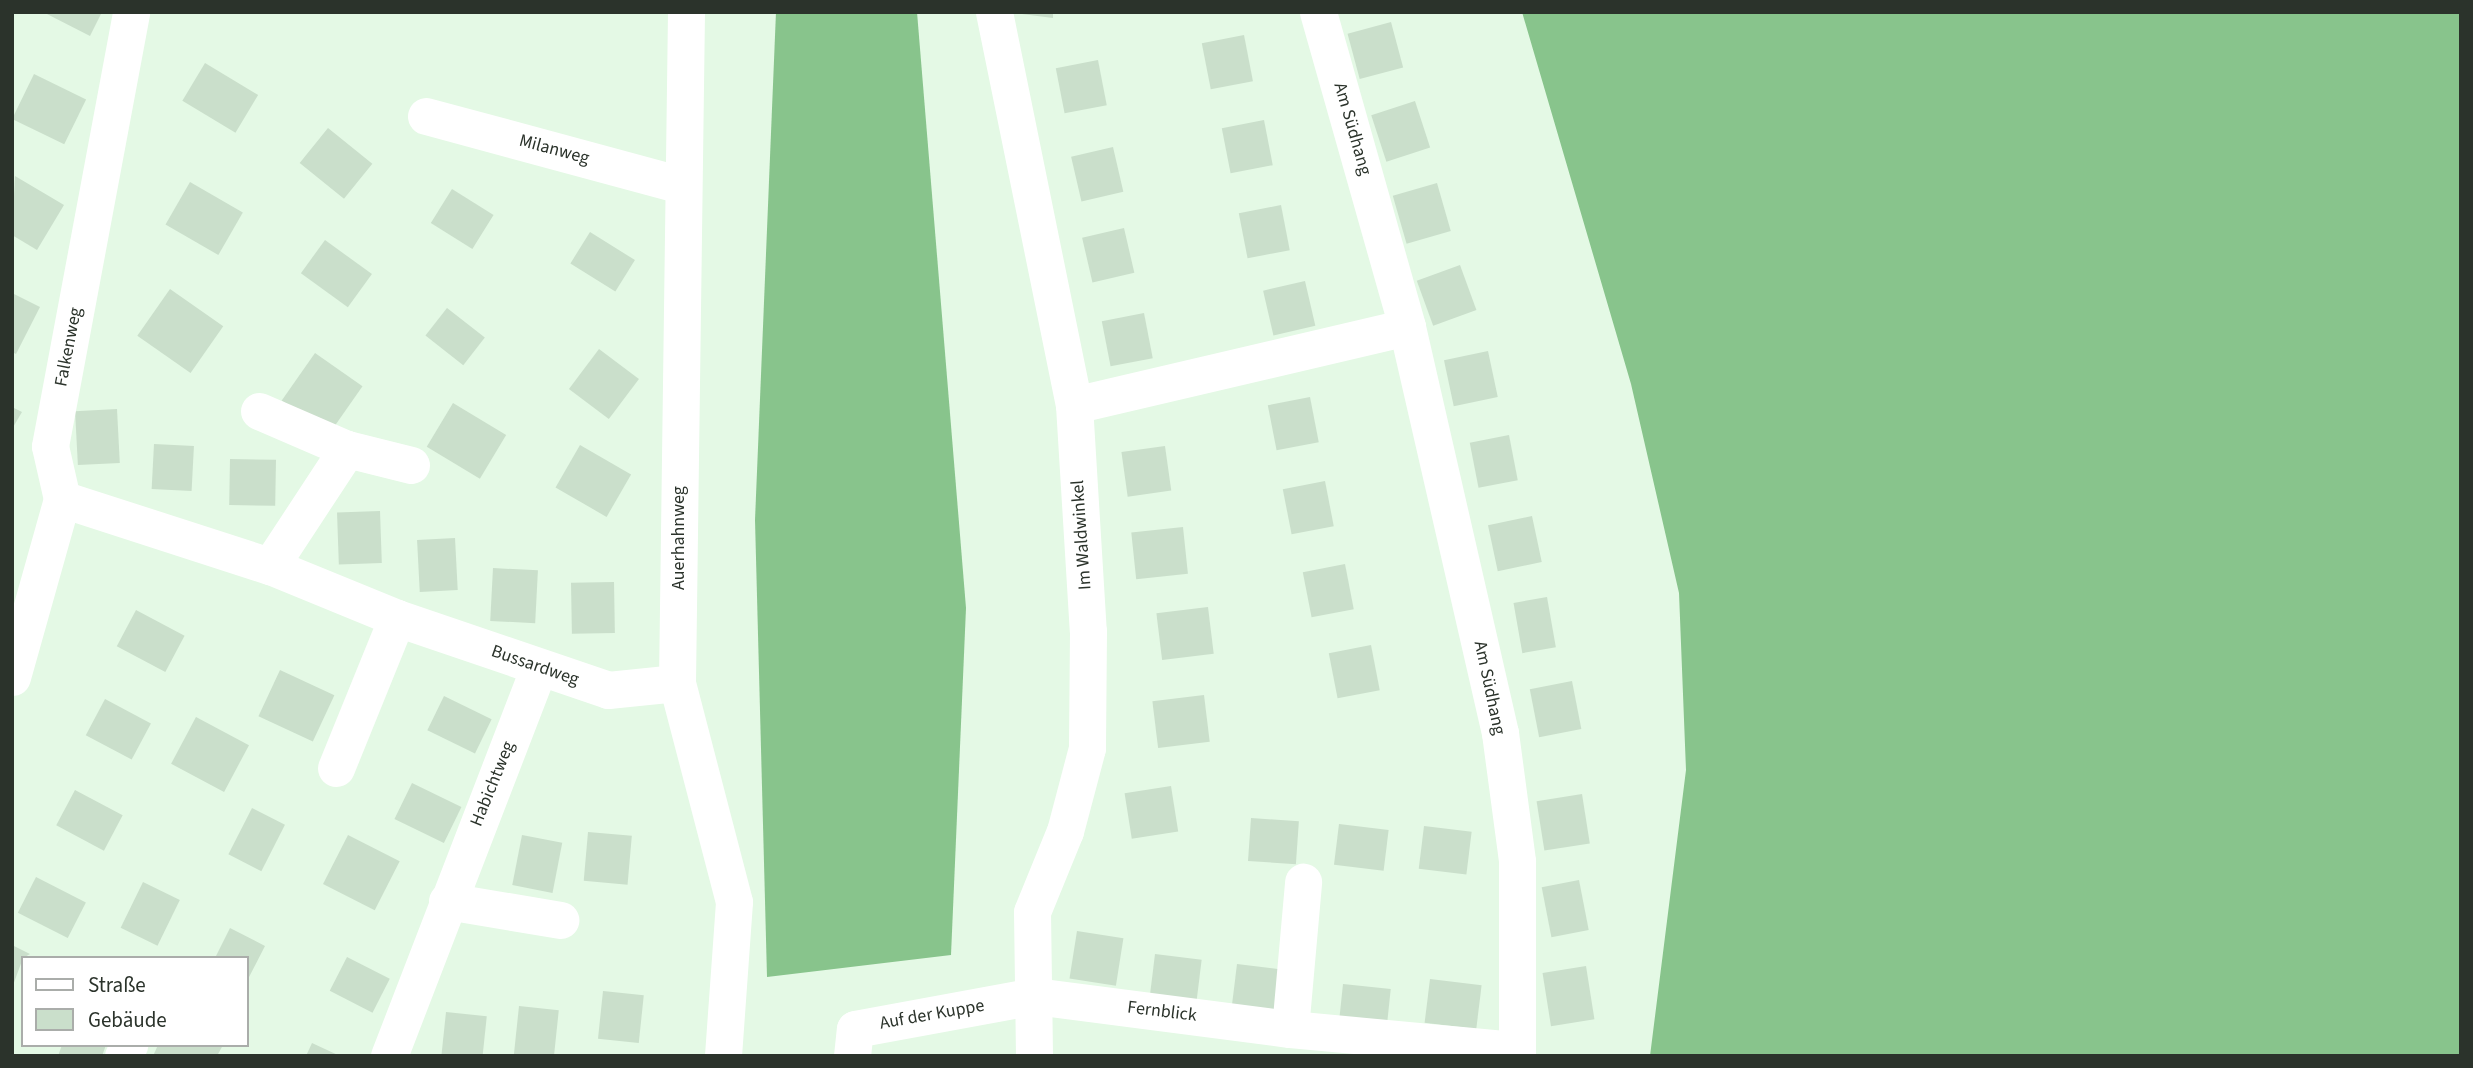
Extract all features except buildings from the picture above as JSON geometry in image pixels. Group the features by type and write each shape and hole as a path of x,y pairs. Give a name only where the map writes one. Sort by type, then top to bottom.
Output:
{"street":[{"name":"Falkenweg","path":"12,677 62,499 50,446 131,12"},
{"name":"Auerhahnweg","path":"686,12 681,185 677,683 734,902 723,1056"},
{"name":"Im Waldwinkel","path":"994,12 1074,405 1088,631 1087,748 1065,831 1032,912 1034,1056"},
{"name":"Am Südhang","path":"1318,12 1407,327 1500,733 1517,861 1517,1053"},
{"name":"Milanweg","path":"426,116 681,185"},
{"path":"1074,405 1407,327"},
{"path":"259,411 347,449 411,464"},
{"path":"270,566 347,449"},
{"name":"Bussardweg","path":"62,499 270,566 397,618 608,691 677,683"},
{"path":"336,768 397,618"},
{"name":"Habichtweg","path":"389,1056 539,667"},
{"path":"1290,1029 1303,881"},
{"path":"447,901 561,920"},
{"name":"Fernblick","path":"1035,996 1290,1029 1517,1053"},
{"name":"Auf der Kuppe","path":"852,1056 855,1029 1035,996"}],"green space":[{"path":"776,12 917,12 966,608 951,955 767,977 755,520"},
{"path":"1522,12 2461,12 2461,1056 1650,1056 1686,770 1679,593 1631,384"}]}
